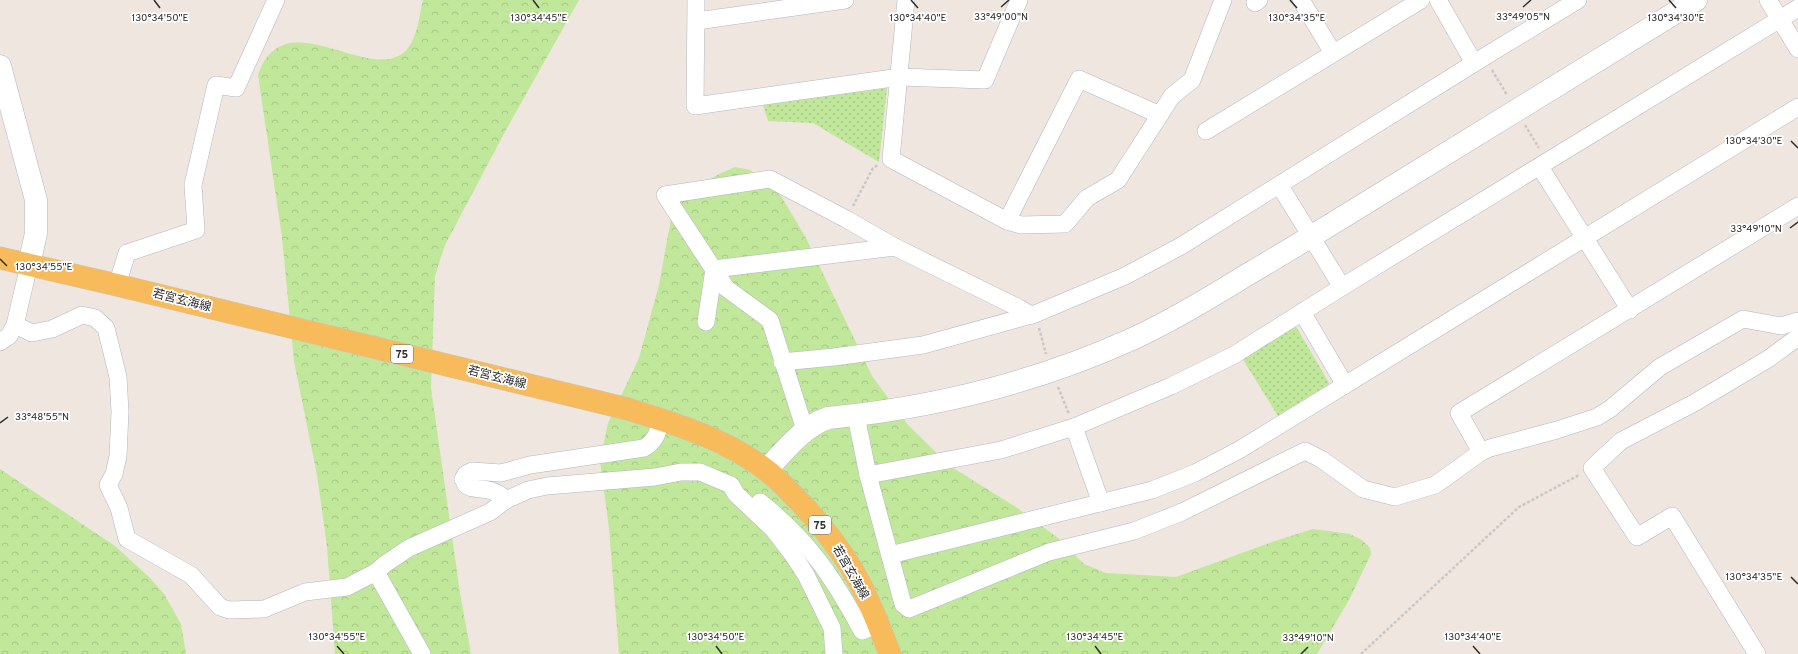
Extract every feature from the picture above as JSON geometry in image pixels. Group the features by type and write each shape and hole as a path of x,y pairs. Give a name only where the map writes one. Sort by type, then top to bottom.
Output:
{"main road":[{"name":"若宮玄海線","path":"0,258 28,266 117,285 628,409 697,432 726,446 766,470 813,516 837,546 862,589 890,654"}],"street":[{"path":"117,285 127,253 196,230 193,185 216,85 236,88 276,0"},
{"path":"696,0 695,106 900,77 985,80 1019,0"},
{"path":"697,21 845,0"},
{"path":"906,0 900,77 891,159 1007,221 1021,225 1064,224 1087,198 1118,180 1172,96 1192,80 1224,0"},
{"path":"1301,0 1334,53"},
{"path":"1206,131 1421,0"},
{"path":"1438,0 1474,63"},
{"path":"782,362 834,357 923,345 1033,315 1132,272 1182,246 1280,186 1474,63 1578,0"},
{"path":"766,470 805,430 815,423 828,418 856,416 930,404 993,389 1051,371 1106,350 1156,327 1204,301 1696,0"},
{"path":"1768,0 1798,49"},
{"path":"868,475 1001,450 1074,427 1171,386 1234,355 1342,287 1798,8"},
{"path":"0,66 36,200 36,233 15,325 9,336 0,342"},
{"path":"1007,221 1079,79 1160,115"},
{"path":"890,555 1152,490 1195,473 1239,450 1798,107"},
{"path":"1540,167 1630,310"},
{"path":"805,430 782,362 770,320 726,288 665,195 770,179 895,247 1033,315"},
{"path":"1280,186 1342,287"},
{"path":"1481,452 1459,413 1630,310 1798,206"},
{"path":"714,269 895,247"},
{"path":"706,322 714,269"},
{"path":"1302,312 1345,385"},
{"path":"15,325 32,332 52,329 82,315 95,318 106,328 118,377 120,412 118,456 114,474 108,486 119,508 127,539 191,576 220,607 229,610 264,609 305,592 348,587 376,572 409,548 490,512 506,500 528,490 547,486 655,477 681,472 700,472 731,485 756,499 776,515 816,556 844,596 862,631 878,625"},
{"path":"856,416 868,475 903,604 909,609 1050,552 1141,528 1182,512 1305,451 1321,459 1363,489 1395,497 1435,485 1481,452 1490,448 1557,430 1597,417 1610,409 1660,367 1743,319 1781,326 1798,321"},
{"path":"1757,654 1672,516 1637,537 1592,468 1621,441 1694,403 1768,359 1798,337"},
{"path":"506,500 500,493 490,489 470,487 466,485 463,479 466,474 472,471 501,473 530,465 644,448 652,444 657,436 661,419"},
{"path":"1074,427 1101,503"},
{"path":"731,485 736,494 773,529 806,575 832,628 834,654"},
{"path":"376,572 422,654"}],"path":[{"path":"846,219 873,168 891,159"},
{"path":"1033,315 1051,371 1074,427"},
{"path":"1361,654 1519,507 1592,468"}],"green space":[{"path":"423,0 579,0 507,128 445,245 435,276 431,388 460,593 471,654 335,654 327,546 317,475 294,361 282,237 258,75 270,54 286,44 305,43 368,58 387,59 403,53 408,49 414,36 419,21"},
{"path":"887,88 879,162 813,123 768,121 763,105"},
{"path":"735,167 750,170 781,196 806,238 872,376 908,425 950,466 1016,507 1058,538 1084,564 1106,573 1176,577 1275,541 1313,529 1350,534 1362,540 1370,548 1371,554 1349,600 1317,654 619,654 609,528 600,461 608,423 639,358 659,285 673,208 689,192 719,174"},
{"path":"1295,325 1329,384 1278,416 1242,358"},
{"path":"0,469 115,546 150,578 164,594 181,624 186,654 0,654"}]}
